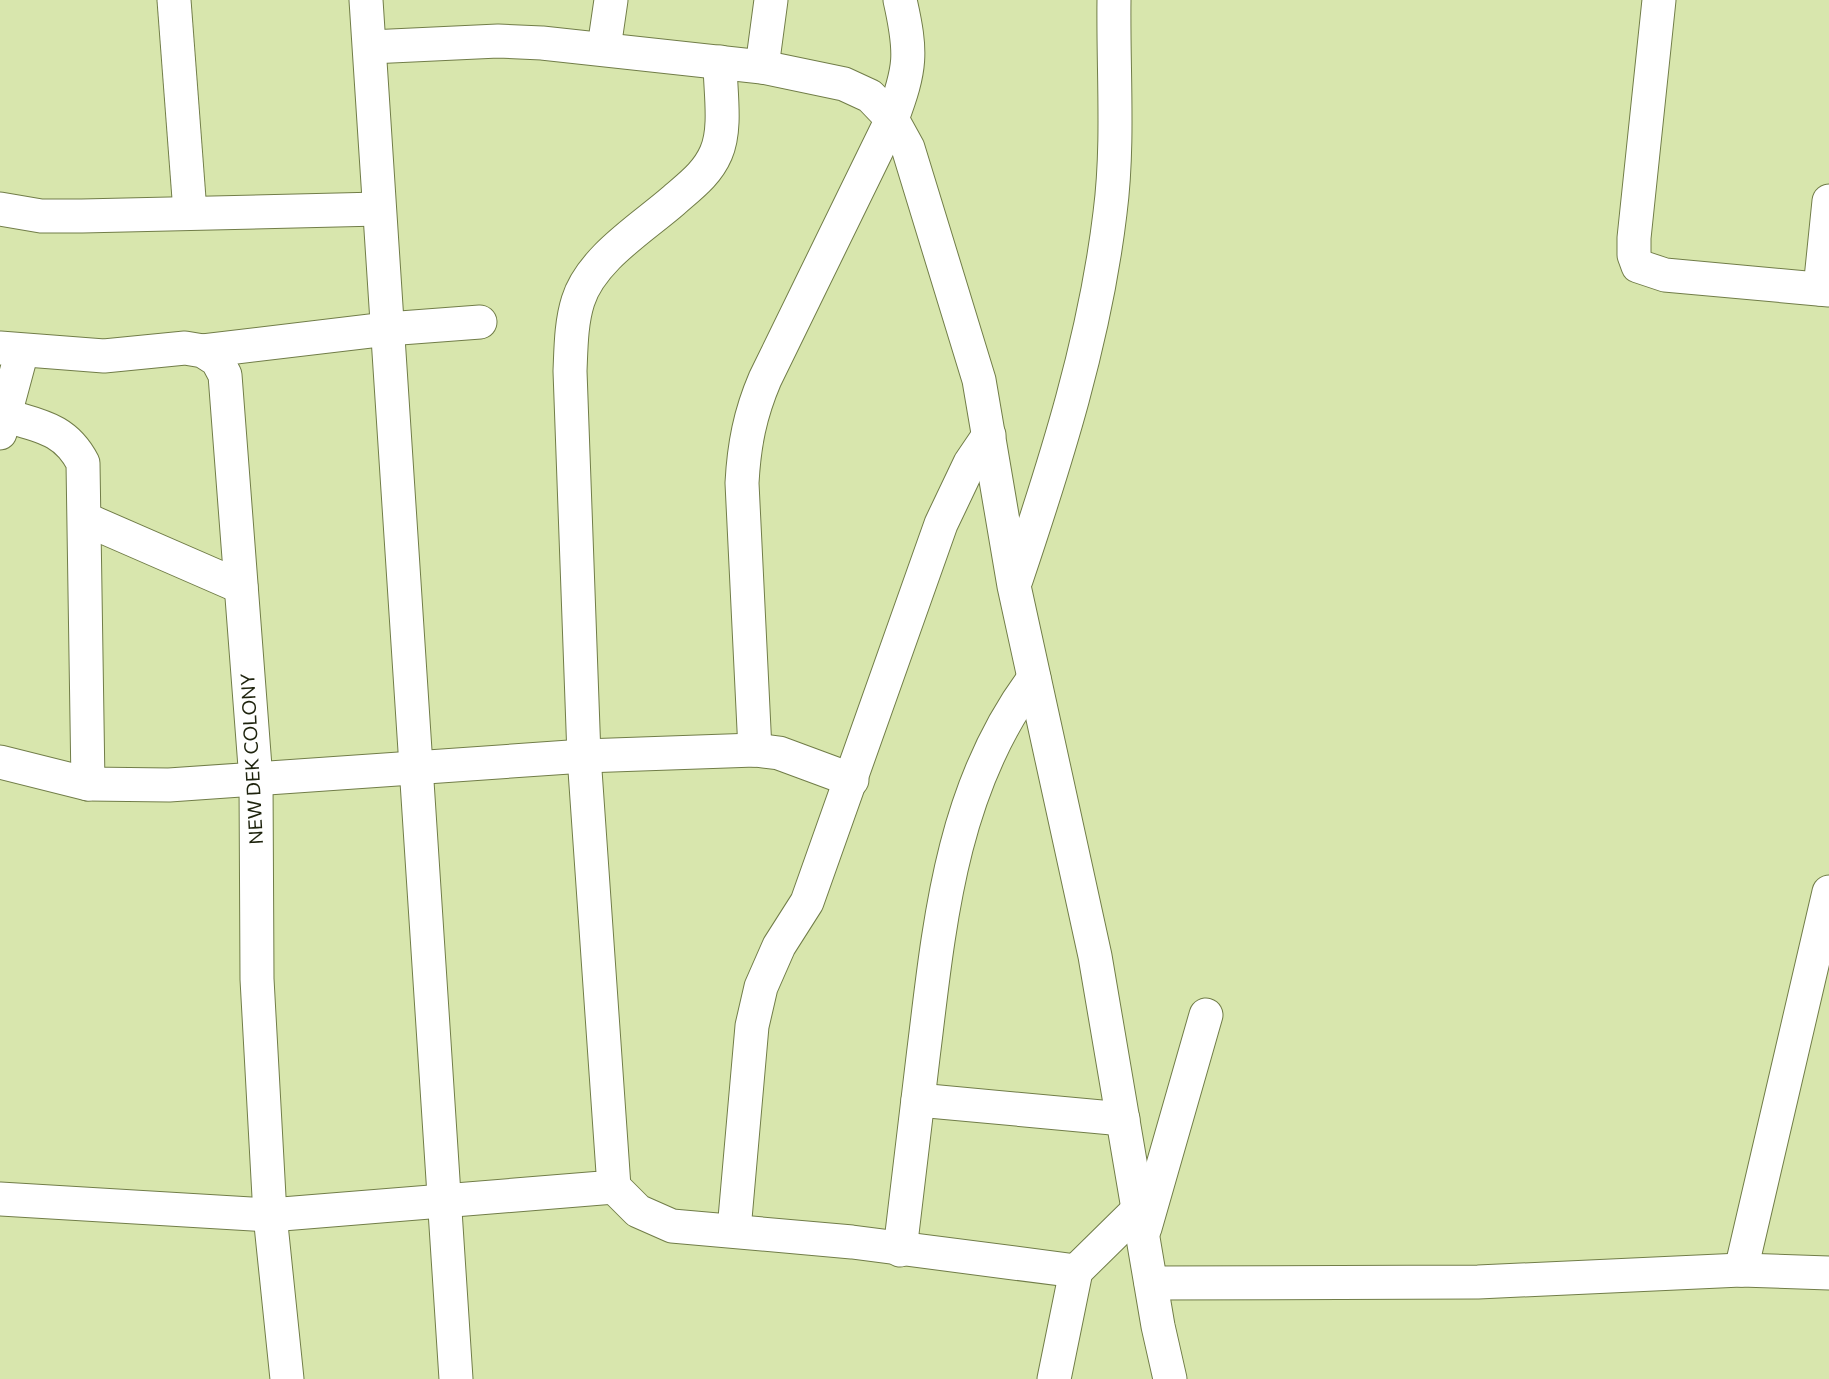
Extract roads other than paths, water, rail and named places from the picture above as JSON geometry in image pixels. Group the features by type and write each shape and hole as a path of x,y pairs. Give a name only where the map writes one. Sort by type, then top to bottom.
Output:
{"street":[{"path":"174,0 190,212"},
{"path":"366,0 456,1379"},
{"path":"604,48 611,0"},
{"path":"762,67 771,0"},
{"path":"755,750 742,483 743,450 751,413 892,119 908,78 909,43 900,0"},
{"path":"1014,586 1048,485 1088,336 1103,263 1111,210 1114,0"},
{"path":"1659,0 1634,238 1634,255 1638,266 1665,275 1824,290 1829,201"},
{"path":"370,47 498,41 604,48 762,67 844,84 870,96 892,119 908,148 975,367 1014,586 1095,956 1140,1223 1170,1379"},
{"path":"720,62 721,130 718,150 707,171 607,258 591,277 578,300 572,333 570,370 584,755 614,1187 638,1211 650,1219 671,1226 734,1230 1076,1271"},
{"path":"0,209 41,216 379,209"},
{"path":"88,784 83,463 74,445 57,432 2,424 11,350 104,356 185,348 203,351 387,329 480,322"},
{"name":"NEW DEK COLONY","path":"203,351 217,360 225,375 256,780 257,979 270,1215 287,1379"},
{"path":"734,1230 752,1026 761,987 779,946 807,902 941,524 970,463 989,435"},
{"path":"85,519 241,587"},
{"path":"900,1250 936,949 955,845 973,787 991,744 1034,678"},
{"path":"0,762 88,784 169,785 584,755 755,750 779,753 852,780"},
{"path":"1741,1270 1829,892"},
{"path":"1054,1379 1076,1271 1140,1223 1206,1014"},
{"path":"918,1100 1123,1119"},
{"path":"0,1199 270,1215 444,1203 614,1187"},
{"path":"1151,1283 1478,1282 1741,1270 1829,1273"}]}
